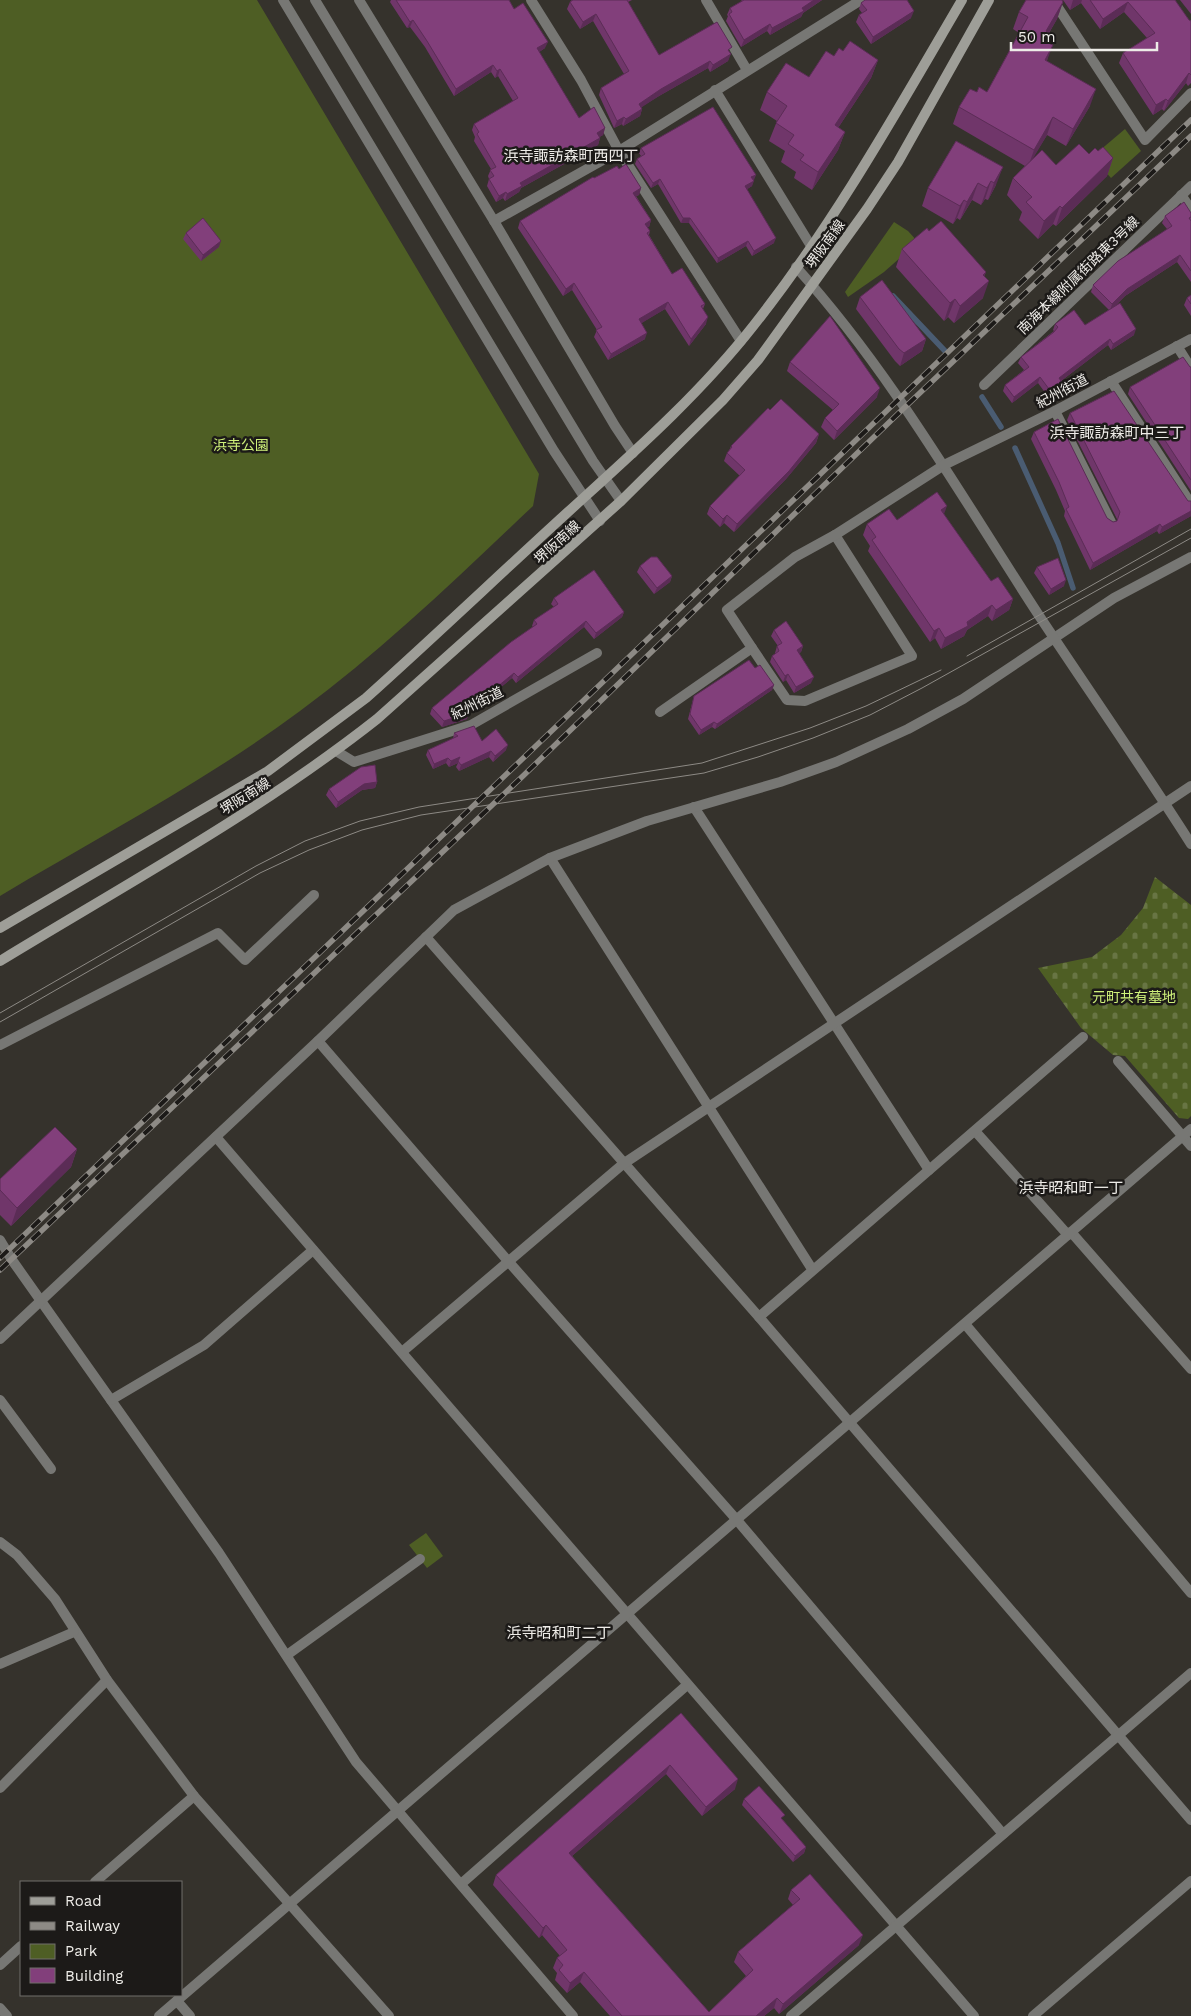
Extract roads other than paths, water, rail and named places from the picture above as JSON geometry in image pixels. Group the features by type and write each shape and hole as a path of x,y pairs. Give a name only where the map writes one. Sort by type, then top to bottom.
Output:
{"main road":[{"name":"堺阪南線","path":"0,928 218,802 268,771 331,725 366,698 634,453 704,384 741,341 796,267 888,128 962,0"},
{"name":"堺阪南線","path":"0,960 250,810 336,751 377,718 621,501 723,400 758,360 898,162 989,0"}],"street":[{"path":"283,0 583,499 600,521"},
{"path":"315,0 605,479 621,501"},
{"path":"359,0 494,221 614,426 634,453"},
{"path":"532,0 581,80 619,150 741,341"},
{"path":"706,0 747,70"},
{"path":"494,221 619,150 861,0"},
{"path":"1052,0 1145,140 1191,93"},
{"path":"715,90 811,246"},
{"name":"南海本線附属街路東3号線","path":"984,384 1191,186"},
{"path":"1181,195 1191,209"},
{"path":"796,267 831,305 944,465 1054,637 1191,844"},
{"name":"紀州街道","path":"752,648 727,610 795,557 835,535 944,465 1055,411 1191,339"},
{"path":"1177,346 1191,368"},
{"path":"1111,381 1191,504"},
{"path":"1055,411 1111,522"},
{"path":"660,712 752,648 787,700 805,701 912,656 835,535"},
{"path":"0,1339 318,1041 454,910 550,858 647,821 780,782 836,762 908,728 963,699 1028,658 1054,637 1114,598 1191,557"},
{"name":"紀州街道","path":"336,751 354,762 470,725 597,653"},
{"path":"402,1352 623,1164 1191,786"},
{"path":"694,807 929,1170"},
{"path":"550,858 710,1106 812,1269"},
{"path":"0,1045 218,933 244,960 314,895"},
{"path":"426,937 759,1317 1191,1820"},
{"path":"759,1317 812,1269 1083,1037"},
{"path":"318,1041 508,1261 736,1519 1003,1834"},
{"path":"1118,1061 1191,1146"},
{"path":"182,1996 397,1809 1191,1129"},
{"path":"975,1131 1191,1369"},
{"path":"216,1137 627,1612 687,1686 974,2016"},
{"path":"0,1240 219,1553 356,1762 573,2016"},
{"path":"111,1400 204,1346 313,1250"},
{"path":"965,1324 1191,1593"},
{"path":"0,1400 51,1469"},
{"path":"0,1542 17,1555 55,1599 74,1632 107,1680 194,1796 290,1902 389,2016"},
{"path":"286,1655 420,1560"},
{"path":"0,1664 74,1632"},
{"path":"790,2016 1191,1673"},
{"path":"0,1788 107,1680"},
{"path":"461,1884 687,1686"},
{"path":"96,1881 194,1796"},
{"path":"1032,2016 1191,1881"},
{"path":"0,1964 20,1947"},
{"path":"159,2016 182,1996"},
{"path":"177,2000 190,2016"},
{"path":"0,2008 7,2016"}],"waterway":[{"path":"893,296 945,351"},
{"path":"982,397 1001,427"},
{"path":"1015,448 1058,543 1073,588"}],"tram line":[{"path":"967,656 1191,529"},
{"path":"0,1022 260,873 309,850 362,830 421,815 704,773 813,738 870,715 1191,538"},
{"path":"0,1013 256,866 305,841 360,821 419,807 702,763 810,728 866,706 941,670"}],"railway":[{"path":"0,1258 1191,120"},
{"path":"0,1270 524,775 904,408 1191,136"}],"district":[{"name":"浜寺諏訪森町西四丁","path":"571,156"},
{"name":"浜寺諏訪森町中三丁","path":"1117,433"},
{"name":"浜寺昭和町一丁","path":"1071,1188"},
{"name":"浜寺昭和町二丁","path":"559,1633"}],"park label":[{"name":"浜寺公園","path":"241,445"},
{"name":"元町共有墓地","path":"1134,997"}]}
